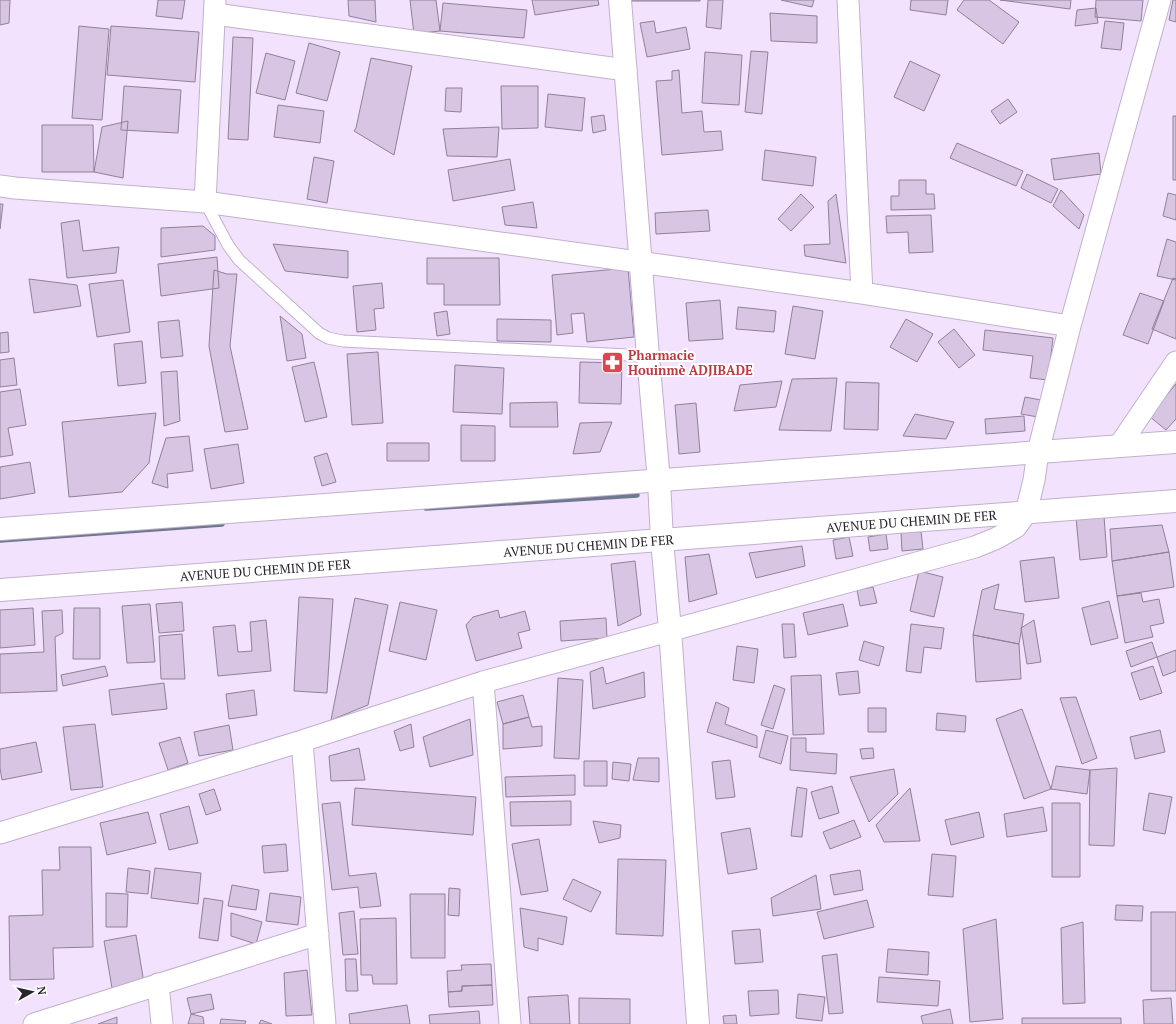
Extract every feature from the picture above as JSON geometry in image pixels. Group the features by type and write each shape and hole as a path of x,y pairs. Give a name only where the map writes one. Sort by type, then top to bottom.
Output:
{"main road":[{"path":"620,0 659,481 662,540 670,630 698,1024"},
{"path":"0,529 1176,442"},
{"name":"AVENUE DU CHEMIN DE FER","path":"0,590 1176,501"}],"street":[{"path":"848,0 862,293"},
{"path":"0,833 302,741 483,682 976,547 997,538 1016,527 1026,513 1034,480 1038,452 1070,326 1160,0"},
{"path":"205,202 215,7 626,70"},
{"path":"0,186 205,202 862,293 1070,326"},
{"path":"1120,446 1176,362"},
{"path":"483,682 510,1024"},
{"path":"302,741 325,1024"},
{"path":"34,1024 318,934"},
{"path":"158,984 162,1024"}],"lane":[{"path":"205,202 228,245 239,260 304,321 328,338 343,341 648,356"}],"building":[{"path":"0,0 10,0 9,23 0,25"},
{"path":"158,0 185,0 182,19 156,16"},
{"path":"348,0 375,0 376,22 349,16"},
{"path":"410,0 436,0 440,31 414,34"},
{"path":"532,0 598,0 599,5 535,15"},
{"path":"700,0 700,1 631,1"},
{"path":"708,0 723,0 721,29 706,27"},
{"path":"781,0 814,0 812,7"},
{"path":"911,0 948,0 946,15 910,10"},
{"path":"964,0 989,0 1019,22 1003,44 957,10"},
{"path":"1000,0 1071,0 1070,9"},
{"path":"1096,0 1143,0 1141,21 1095,17"},
{"path":"1173,0 1176,0 1176,22 1169,20"},
{"path":"443,3 527,10 524,38 440,31"},
{"path":"1096,8 1098,23 1075,26 1077,10"},
{"path":"770,13 817,16 817,43 771,41"},
{"path":"654,21 656,33 686,27 690,49 647,57 640,23"},
{"path":"1105,21 1124,23 1121,50 1101,48"},
{"path":"79,26 109,29 102,120 72,118"},
{"path":"111,26 199,32 195,82 107,75"},
{"path":"233,37 253,38 248,140 228,139"},
{"path":"309,43 340,52 327,101 296,93"},
{"path":"751,51 768,52 762,114 745,112"},
{"path":"705,52 742,55 739,105 702,103"},
{"path":"266,53 295,61 285,100 256,93"},
{"path":"371,58 412,66 394,155 354,131 356,128"},
{"path":"910,61 940,75 924,111 894,97"},
{"path":"679,70 682,113 702,111 704,132 721,131 723,150 662,155 656,81 672,80 672,71"},
{"path":"124,86 181,90 178,133 121,130"},
{"path":"501,86 538,86 538,128 502,129"},
{"path":"446,88 462,88 461,112 445,111"},
{"path":"548,94 585,98 582,131 545,127"},
{"path":"1008,99 1017,112 1000,124 991,111"},
{"path":"278,105 324,111 320,143 274,137"},
{"path":"604,115 606,130 593,133 591,117"},
{"path":"1173,116 1176,116 1176,180 1173,180"},
{"path":"128,121 123,178 94,172 102,127"},
{"path":"42,125 93,125 94,172 42,172"},
{"path":"499,127 497,157 447,156 443,129"},
{"path":"957,143 1023,171 1016,186 950,158"},
{"path":"765,150 816,157 813,186 762,180"},
{"path":"1099,153 1101,174 1054,180 1051,159"},
{"path":"314,157 334,161 327,203 307,199"},
{"path":"510,159 515,190 453,201 448,170"},
{"path":"1027,174 1058,189 1051,203 1021,188"},
{"path":"899,180 926,180 926,194 934,194 935,209 891,210 891,196 899,196"},
{"path":"1061,190 1084,215 1079,229 1053,206"},
{"path":"1168,193 1176,195 1176,220 1163,216"},
{"path":"801,194 814,207 791,231 778,219"},
{"path":"836,194 846,263 805,256 804,245 830,244 828,201"},
{"path":"533,202 537,228 505,225 502,207"},
{"path":"0,204 3,204 0,229"},
{"path":"708,210 710,231 656,234 655,213"},
{"path":"931,215 933,252 909,253 908,232 887,233 886,216"},
{"path":"79,220 83,251 119,247 116,273 67,278 61,223"},
{"path":"203,226 215,236 215,250 161,257 161,228"},
{"path":"1167,239 1176,242 1176,280 1157,276"},
{"path":"273,244 348,251 348,278 285,271"},
{"path":"217,257 219,288 161,296 158,264"},
{"path":"427,258 499,258 500,305 444,305 444,284 427,284"},
{"path":"628,268 634,337 587,342 584,313 571,314 573,333 557,335 552,275"},
{"path":"214,270 227,274 237,274 230,346 248,429 225,432 209,346"},
{"path":"1173,278 1176,279 1176,339 1152,329"},
{"path":"29,279 77,285 81,306 34,313"},
{"path":"123,280 130,332 97,337 89,284"},
{"path":"382,283 384,308 374,309 376,330 357,332 353,286"},
{"path":"1140,293 1164,301 1148,344 1123,335"},
{"path":"720,300 723,339 689,341 686,303"},
{"path":"793,306 823,311 815,359 785,354"},
{"path":"738,307 776,311 774,332 736,329"},
{"path":"447,311 450,334 437,336 434,313"},
{"path":"280,316 302,334 306,358 287,361"},
{"path":"497,319 551,320 551,342 497,341"},
{"path":"906,319 933,334 917,362 890,347"},
{"path":"179,320 183,356 161,358 158,322"},
{"path":"954,329 975,355 959,368 938,342"},
{"path":"985,330 1053,338 1048,380 1030,378 1033,356 983,350"},
{"path":"8,332 9,352 0,353 0,333"},
{"path":"142,341 146,383 118,386 114,344"},
{"path":"378,352 383,423 352,425 347,354"},
{"path":"14,358 17,385 0,387 0,360"},
{"path":"314,362 327,417 305,422 292,367"},
{"path":"580,362 622,363 621,404 579,403"},
{"path":"455,365 504,368 502,414 453,412"},
{"path":"177,371 180,421 164,426 161,372"},
{"path":"837,378 831,431 779,430 792,379"},
{"path":"782,381 776,407 734,411 740,385"},
{"path":"846,382 879,383 878,430 844,429"},
{"path":"1176,384 1176,419 1166,430 1149,416"},
{"path":"20,389 26,425 8,428 13,455 0,457 0,392"},
{"path":"1025,397 1041,400 1038,417 1021,414"},
{"path":"557,402 558,427 510,427 510,403"},
{"path":"696,403 700,452 679,454 675,405"},
{"path":"156,413 149,463 122,492 69,497 62,422"},
{"path":"915,414 954,422 946,439 903,436"},
{"path":"1024,416 1025,431 986,434 985,419"},
{"path":"612,422 600,452 573,454 580,423"},
{"path":"461,425 495,426 495,461 461,461"},
{"path":"189,436 193,471 167,474 168,488 152,483 166,438"},
{"path":"387,443 429,443 429,461 387,461"},
{"path":"238,444 244,483 211,489 204,449"},
{"path":"327,453 336,482 322,486 314,457"},
{"path":"30,462 35,493 0,499 0,467"},
{"path":"1104,516 1107,557 1080,560 1076,518"},
{"path":"1162,525 1169,552 1112,561 1110,529"},
{"path":"921,531 923,549 902,551 901,533"},
{"path":"886,534 888,549 870,551 868,537"},
{"path":"849,537 853,556 836,559 833,540"},
{"path":"802,546 805,566 756,578 749,553"},
{"path":"1169,552 1174,587 1117,596 1112,561"},
{"path":"709,554 717,594 689,602 685,557"},
{"path":"1054,557 1059,598 1025,602 1020,561"},
{"path":"635,561 641,615 618,626 611,564"},
{"path":"919,571 943,577 934,617 910,611"},
{"path":"999,584 994,609 1024,614 1019,644 973,635 982,590"},
{"path":"873,587 877,603 860,606 857,590"},
{"path":"1141,593 1143,602 1159,599 1164,623 1150,626 1153,637 1125,643 1117,596"},
{"path":"299,597 333,599 327,693 294,691"},
{"path":"355,598 388,605 368,705 331,720"},
{"path":"1109,601 1118,638 1091,645 1082,608"},
{"path":"182,602 184,631 159,633 156,604"},
{"path":"400,602 437,610 426,660 389,651"},
{"path":"150,604 155,662 127,663 122,606"},
{"path":"843,604 848,626 808,635 803,613"},
{"path":"33,608 35,645 0,648 0,610"},
{"path":"74,608 100,608 100,659 73,659"},
{"path":"62,610 63,633 55,637 57,691 0,693 0,654 44,652 42,611"},
{"path":"498,610 500,618 525,611 530,630 518,633 522,648 476,661 466,625 473,617"},
{"path":"606,618 607,638 561,641 560,621"},
{"path":"266,620 271,671 218,676 213,627 235,625 238,652 252,651 250,622"},
{"path":"1034,620 1041,662 1027,664 1021,628"},
{"path":"782,624 794,624 796,657 784,658"},
{"path":"911,624 944,628 941,649 924,647 921,673 906,671"},
{"path":"182,634 185,679 161,679 159,636"},
{"path":"973,635 1019,644 1021,679 976,682"},
{"path":"864,641 884,647 879,666 859,660"},
{"path":"1152,642 1157,657 1131,667 1126,651"},
{"path":"737,646 758,649 754,683 733,680"},
{"path":"1176,650 1176,671 1163,676 1157,657"},
{"path":"105,666 108,676 63,686 61,675"},
{"path":"1153,666 1162,693 1140,700 1131,673"},
{"path":"603,667 606,684 644,672 645,697 593,709 590,672"},
{"path":"858,671 860,693 839,695 836,673"},
{"path":"821,675 824,734 793,735 791,676"},
{"path":"558,678 583,680 579,759 554,758"},
{"path":"164,683 167,709 112,715 109,690"},
{"path":"774,685 785,689 773,729 761,725"},
{"path":"254,690 257,715 229,719 226,694"},
{"path":"523,695 529,717 503,724 497,702"},
{"path":"1076,697 1097,758 1082,764 1060,698"},
{"path":"716,702 729,708 725,724 757,736 757,748 707,732"},
{"path":"868,708 886,708 886,732 868,732"},
{"path":"1022,709 1051,789 1024,799 996,719"},
{"path":"937,713 966,716 965,732 936,730"},
{"path":"529,717 532,727 542,726 542,746 503,749 503,724"},
{"path":"470,719 473,755 430,767 423,737"},
{"path":"95,724 103,787 71,790 63,727"},
{"path":"411,724 414,747 400,751 394,731"},
{"path":"229,725 233,750 199,756 194,732"},
{"path":"766,730 788,736 781,764 759,757"},
{"path":"1160,730 1165,752 1135,759 1130,737"},
{"path":"180,737 188,763 168,770 159,743"},
{"path":"791,738 806,738 806,752 837,754 836,774 790,770"},
{"path":"36,742 42,772 2,780 0,768 0,749"},
{"path":"359,748 365,780 331,781 329,756"},
{"path":"873,748 874,758 862,759 860,749"},
{"path":"638,758 659,758 659,782 633,780"},
{"path":"730,760 735,797 716,799 712,762"},
{"path":"584,761 607,761 607,786 584,786"},
{"path":"613,762 631,764 629,781 612,779"},
{"path":"1056,766 1090,770 1087,794 1051,789"},
{"path":"1117,768 1114,846 1089,845 1090,770"},
{"path":"894,769 898,794 869,822 850,777"},
{"path":"575,775 575,795 506,797 505,777"},
{"path":"832,786 839,813 819,819 811,792"},
{"path":"797,787 807,789 802,837 791,836"},
{"path":"355,788 476,797 473,835 352,825"},
{"path":"910,788 920,841 884,842 876,825"},
{"path":"214,789 221,810 206,815 199,794"},
{"path":"1149,793 1172,797 1165,834 1143,830"},
{"path":"571,801 571,825 511,826 510,802"},
{"path":"340,802 349,876 376,873 381,906 360,908 358,887 332,890 322,804"},
{"path":"1052,803 1080,803 1080,877 1052,877"},
{"path":"189,806 198,843 169,850 160,814"},
{"path":"1043,807 1047,831 1007,837 1004,814"},
{"path":"148,812 156,843 107,855 100,823"},
{"path":"979,812 984,837 951,845 945,820"},
{"path":"854,820 861,837 830,849 823,832"},
{"path":"593,821 621,825 620,838 599,843"},
{"path":"750,828 757,869 728,874 721,833"},
{"path":"539,839 548,891 521,895 512,844"},
{"path":"286,844 288,871 264,873 262,846"},
{"path":"59,847 91,847 93,947 53,948 54,979 10,980 9,916 43,915 42,870 60,870"},
{"path":"932,854 956,856 953,897 928,895"},
{"path":"618,859 666,860 663,936 616,934"},
{"path":"128,868 150,871 148,894 126,892"},
{"path":"155,868 201,873 198,904 151,898"},
{"path":"860,870 863,890 834,895 830,875"},
{"path":"816,875 821,909 773,916 771,898"},
{"path":"573,879 601,892 591,912 563,899"},
{"path":"232,885 259,890 256,910 228,906"},
{"path":"449,888 460,889 459,916 448,915"},
{"path":"106,893 128,894 127,927 106,927"},
{"path":"270,893 301,897 298,925 266,921"},
{"path":"410,894 445,894 445,958 411,958"},
{"path":"204,898 223,901 218,941 199,938"},
{"path":"867,900 874,927 824,939 817,912"},
{"path":"1116,905 1143,906 1142,921 1115,920"},
{"path":"520,908 567,917 563,945 538,938 538,951 524,947"},
{"path":"354,911 358,954 343,955 339,913"},
{"path":"1151,912 1176,912 1176,991 1151,991"},
{"path":"231,913 262,922 256,944 231,936"},
{"path":"396,918 397,984 373,984 372,975 361,975 360,919"},
{"path":"996,919 1003,1019 970,1022 963,929"},
{"path":"1083,922 1085,1003 1063,1004 1061,928"},
{"path":"760,929 763,962 735,964 732,931"},
{"path":"136,935 144,983 112,988 104,941"},
{"path":"888,949 929,952 928,975 886,972"},
{"path":"837,954 843,1013 829,1014 822,956"},
{"path":"345,959 356,959 358,991 346,991"},
{"path":"491,964 492,985 462,986 462,991 448,992 447,971 462,970 461,965"},
{"path":"307,970 312,1015 286,1016 284,973"},
{"path":"879,977 940,981 938,1006 877,1002"},
{"path":"492,985 493,1005 449,1007 448,992 462,991 462,986"},
{"path":"778,990 779,1014 750,1016 748,991"},
{"path":"211,994 214,1009 191,1014 187,998"},
{"path":"798,994 825,997 822,1021 796,1018"},
{"path":"568,995 570,1024 530,1024 528,997"},
{"path":"579,998 630,999 630,1024 579,1024"},
{"path":"1171,998 1173,1024 1144,1024 1143,1000"},
{"path":"407,1005 410,1024 350,1024 349,1014"},
{"path":"950,1009 953,1024 923,1024 921,1016"},
{"path":"479,1011 480,1024 430,1024 429,1015"},
{"path":"191,1014 203,1017 204,1024 188,1024"},
{"path":"736,1015 737,1024 724,1024 723,1016"},
{"path":"117,1017 117,1024 98,1024"},
{"path":"1022,1018 1121,1018 1121,1024 1022,1024"},
{"path":"221,1019 246,1021 245,1024 220,1024"},
{"path":"261,1020 272,1024 259,1024"}],"waterway":[{"path":"426,508 637,495"},
{"path":"0,540 222,524"}],"place":[{"name":"Pharmacie Houinmè ADJIBADE","path":"613,362"}]}
